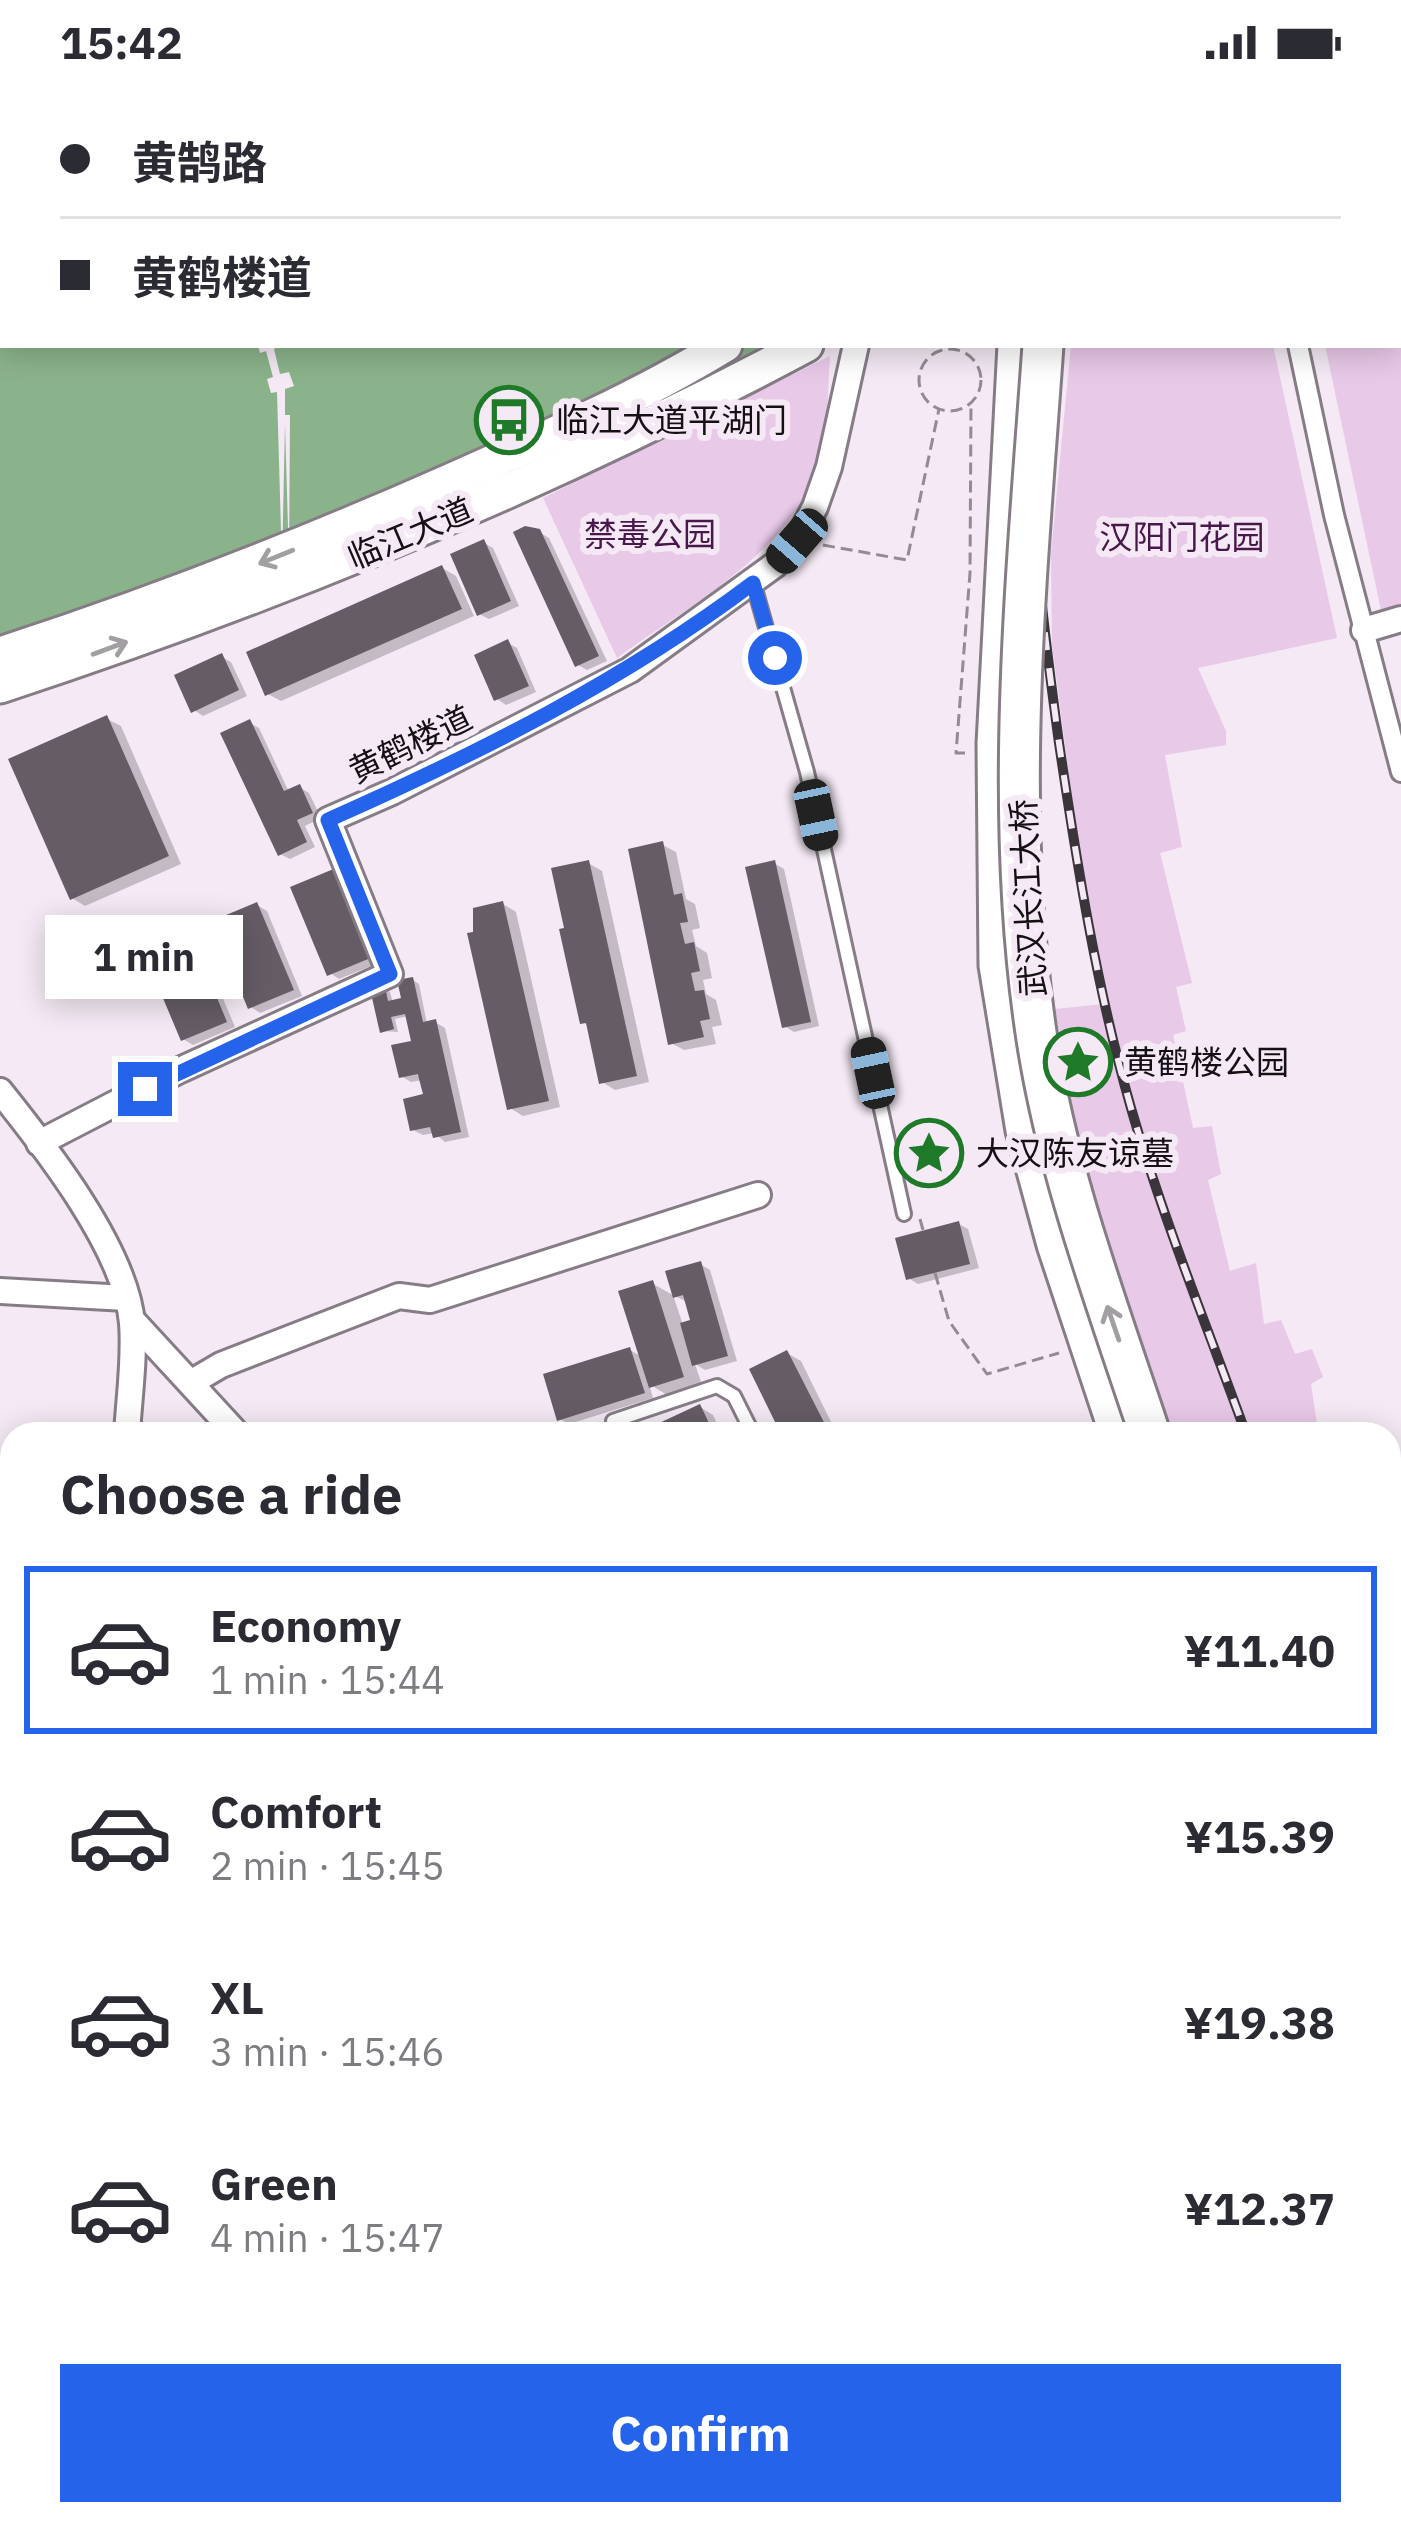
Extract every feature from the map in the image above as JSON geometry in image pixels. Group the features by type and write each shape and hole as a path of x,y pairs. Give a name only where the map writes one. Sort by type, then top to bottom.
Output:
{"highway":[{"name":"武汉长江大桥","path":"1018,348 997,754 999,965 1026,1130 1057,1244 1116,1422"},
{"name":"武汉长江大桥","path":"1043,348 1024,608 1021,812 1028,956 1052,1122 1146,1422"}],"main road":[{"name":"临江大道","path":"0,686 272,591 467,492 720,348"},
{"name":"临江大道","path":"0,654 672,416 800,348"}],"street":[{"path":"753,583 797,541 830,467 855,348"},
{"path":"1299,348 1334,514 1401,772"},
{"name":"黄鹤楼道","path":"39,1143 180,1070 390,974 328,820 630,670 753,583"},
{"path":"1364,629 1401,619"},
{"path":"0,1091 98,1230 129,1309 227,1422"},
{"path":"192,1382 221,1365 399,1296 430,1300 758,1195"},
{"path":"0,1291 129,1309"},
{"path":"127,1422 129,1309"}],"lane":[{"path":"753,583 807,772 904,1214"},
{"path":"613,1421 717,1386 734,1396 747,1422"}],"path":[{"path":"971,403 950,411 939,409 922,395 918,377 927,358 946,348 968,353 981,384 971,403 970,573 956,753 997,754"},
{"path":"797,541 908,560 939,409"},
{"path":"935,1273 949,1321 987,1374 1033,1360"}],"green space":[{"name":"汉阳门花园","path":"1071,348 1274,348 1337,638 1198,668 1226,731 1226,745 1165,755 1182,847 1160,853 1192,983 1176,987 1186,1031 1173,1035 1193,1128 1212,1126 1221,1174 1208,1180 1230,1271 1256,1263 1264,1324 1281,1320 1295,1354 1312,1349 1323,1377 1311,1384 1317,1422 1164,1422 1101,1235 1073,1116 1055,1009 1104,1004 1052,645 1051,553"},
{"path":"1326,348 1401,348 1401,610 1382,615"},
{"name":"禁毒公园","path":"830,356 822,455 795,513 751,561 617,658 543,498"}],"shaded area":[{"path":"0,348 758,348 711,387 0,655"}],"pier":[{"path":"259,348 276,348 280,374 289,372 294,386 285,389 285,415 290,415 289,562 285,424 282,565 277,392 271,393 267,379 273,377 266,351 260,353"}],"building":[{"path":"525,526 540,529 599,656 575,667 513,532"},
{"path":"484,539 511,601 477,616 450,554"},
{"path":"442,565 462,609 265,696 246,652"},
{"path":"508,639 529,686 494,701 474,655"},
{"path":"222,653 239,690 191,713 174,675"},
{"path":"107,715 169,856 70,900 8,759"},
{"path":"250,719 284,791 300,784 313,813 297,820 307,842 278,856 220,733"},
{"path":"663,841 674,895 682,893 688,922 680,923 685,944 694,942 700,971 691,973 695,991 704,990 710,1019 700,1021 704,1037 668,1045 628,849"},
{"path":"589,860 637,1076 599,1084 586,1023 580,1024 551,868"},
{"path":"775,860 811,1022 782,1028 745,867"},
{"path":"336,868 373,957 327,976 290,887"},
{"path":"503,901 549,1101 507,1110 467,933 473,932 473,908"},
{"path":"257,902 294,990 248,1009 212,921"},
{"path":"190,933 227,1022 181,1041 144,953"},
{"path":"413,977 423,1022 436,1019 461,1132 433,1138 430,1127 410,1131 403,1099 423,1094 418,1074 399,1078 391,1045 411,1041 405,1014 391,1017 394,1029 380,1033 370,989 385,986 388,1001 401,998 397,980"},
{"path":"959,1221 970,1264 906,1280 895,1238"},
{"path":"701,1261 728,1356 692,1366 680,1323 690,1320 683,1295 673,1298 665,1271"},
{"path":"653,1280 684,1377 649,1388 618,1291"},
{"path":"630,1347 645,1393 557,1421 543,1374"},
{"path":"787,1350 824,1422 775,1422 749,1369"},
{"path":"700,1404 708,1422 661,1422"}],"railway":[{"path":"1036,348 1033,495 1041,594 1089,927 1144,1149 1242,1422"}],"place":[{"name":"临江大道平湖门","path":"509,420"},
{"name":"黄鹤楼公园","path":"1078,1062"},
{"name":"大汉陈友谅墓","path":"929,1153"}],"route":[{"path":"145,1089 390,974 328,820 630,670 753,583 775,658"}]}
